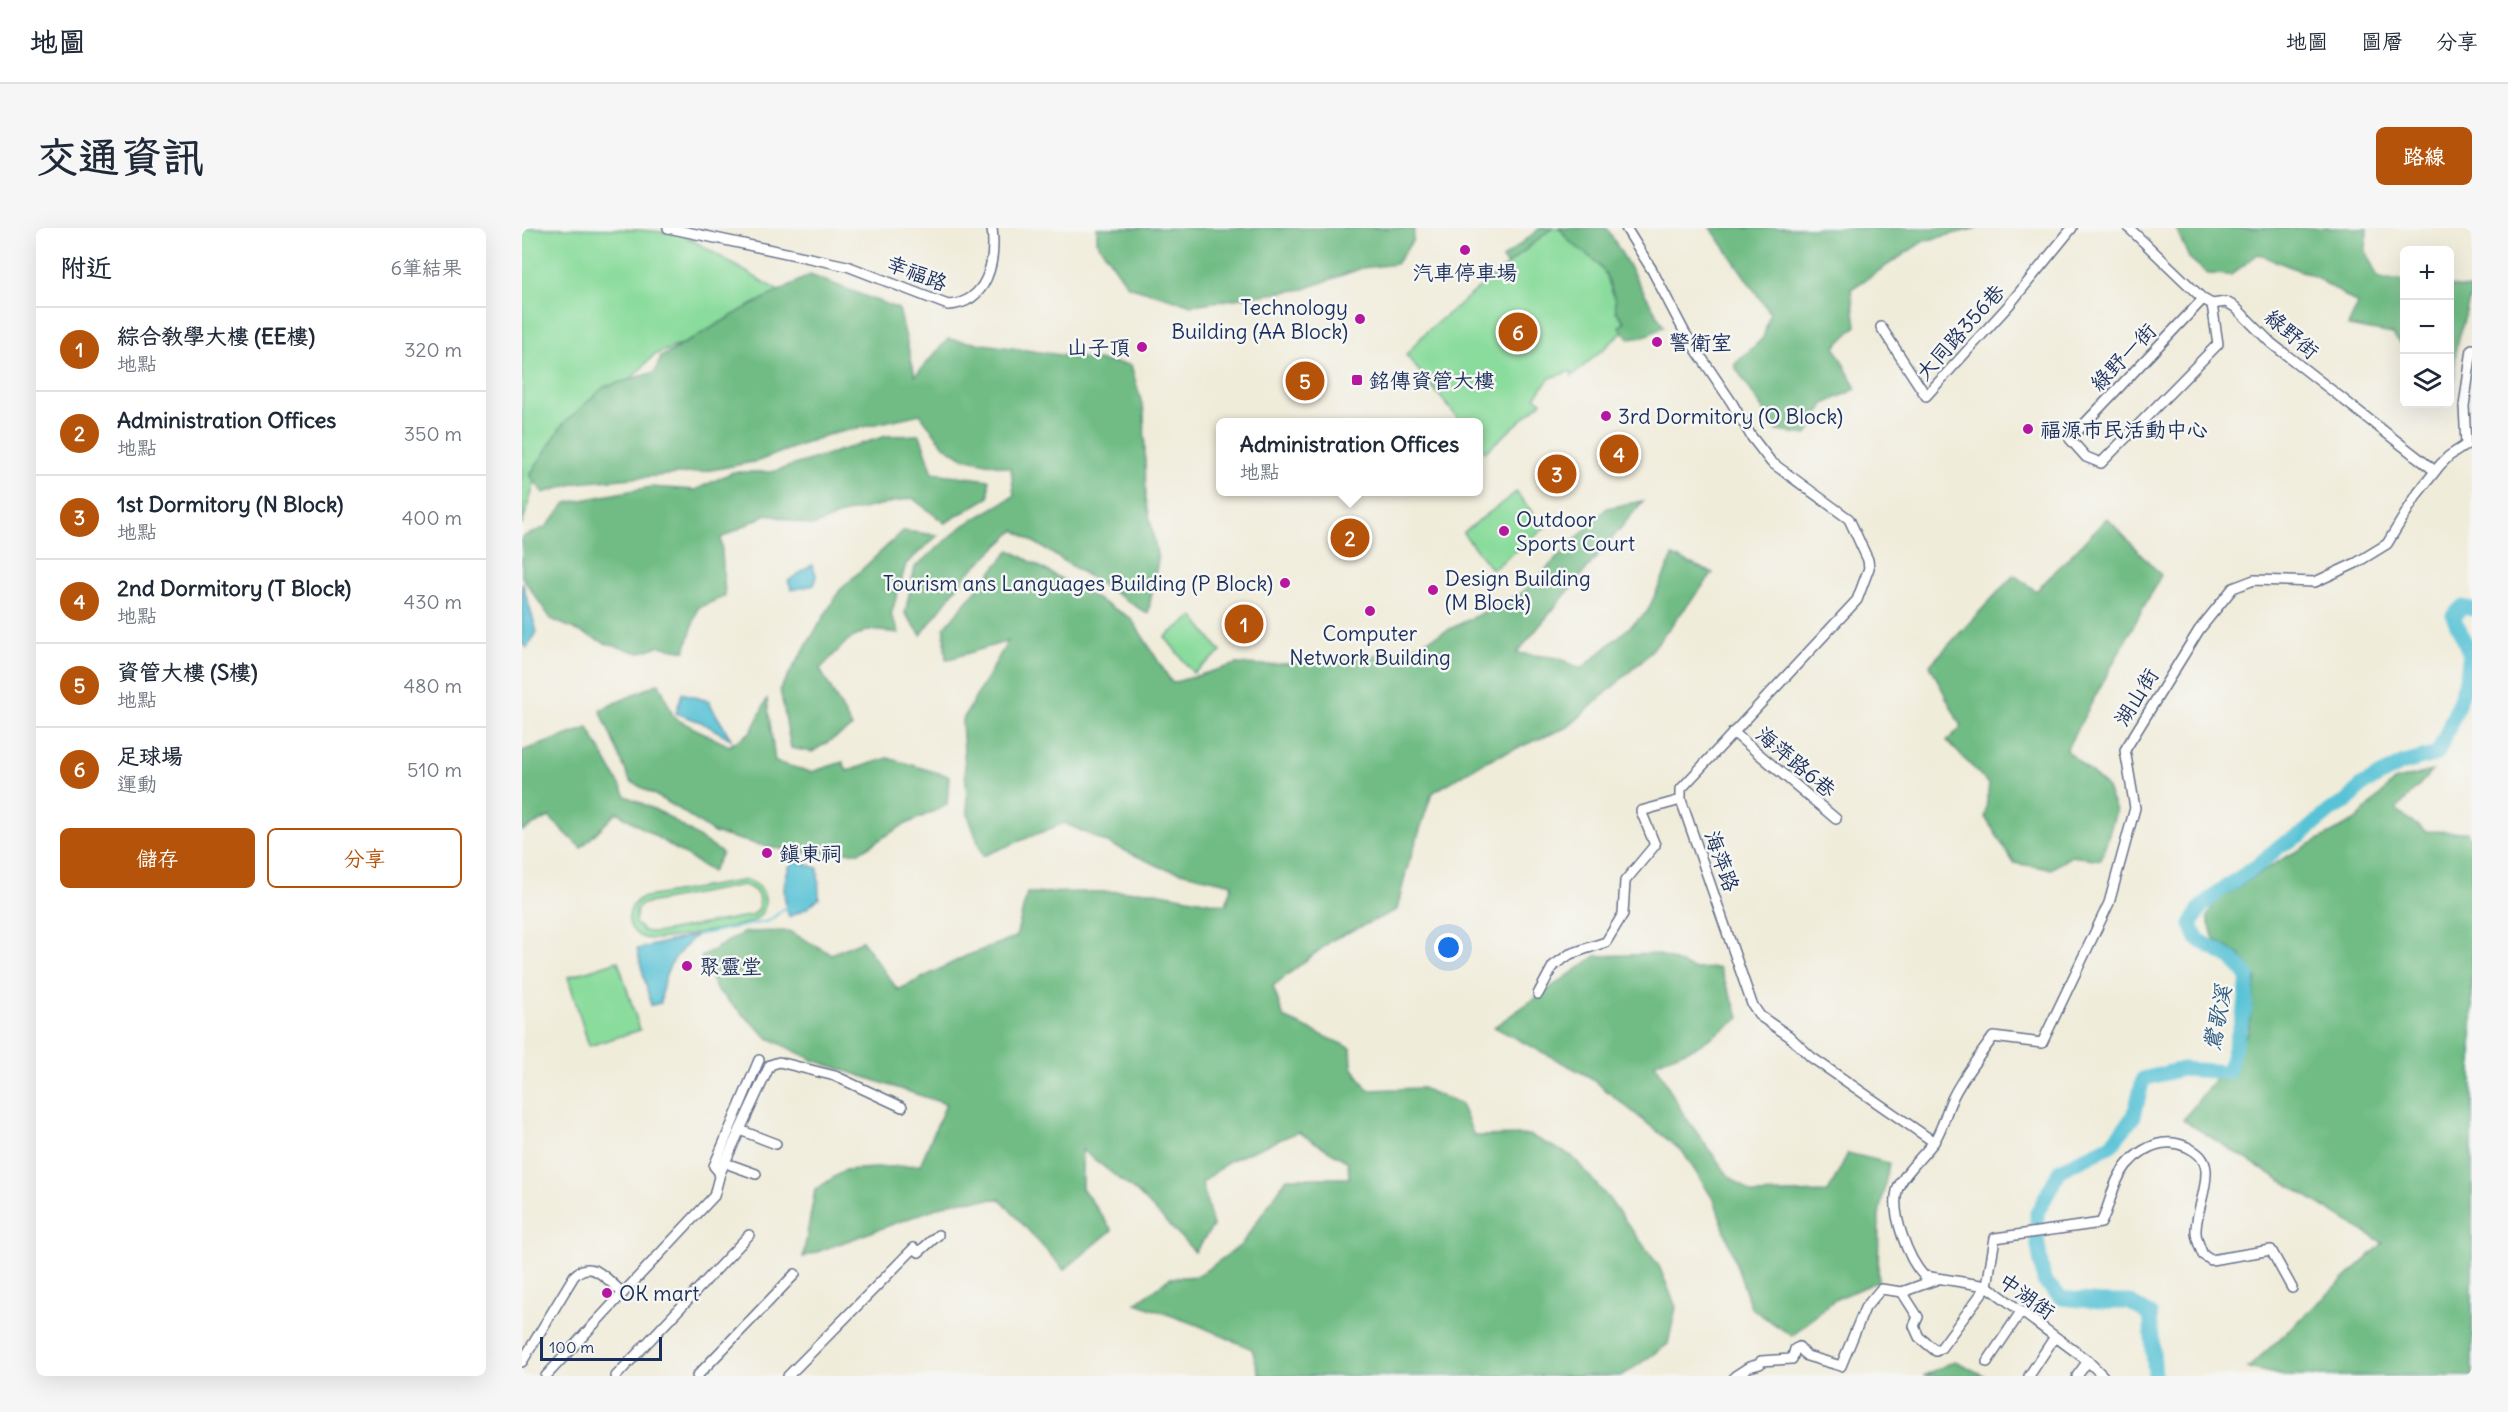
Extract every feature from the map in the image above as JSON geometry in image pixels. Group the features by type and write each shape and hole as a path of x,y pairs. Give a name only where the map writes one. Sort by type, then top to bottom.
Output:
{"street":[{"name":"幸福路","path":"668,228 847,266 948,305 962,304 980,291 992,263 992,228"},
{"path":"1538,994 1553,966 1570,954 1606,942 1623,915 1625,881 1655,845 1641,811 1681,800 1681,789 1857,600 1869,568 1868,560 1849,519 1771,462 1751,436 1732,403 1685,333 1652,270 1626,228"},
{"name":"大同路356巷","path":"1881,327 1926,396 2009,305 2072,228"},
{"name":"綠野街","path":"2129,228 2203,299 2212,304 2226,302 2235,307 2271,343 2435,471"},
{"name":"綠野一街","path":"2203,299 2070,439 2086,457 2101,463 2218,344 2212,304"},
{"path":"2472,349 2464,406 2466,445 2472,454"},
{"name":"湖山街","path":"1934,1142 1953,1097 1993,1037 2042,1044 2109,903 2135,808 2125,750 2199,630 2233,588 2254,580 2315,582 2356,563 2387,544 2418,493 2435,471 2449,456 2466,445"},
{"name":"海萍路6巷","path":"1733,732 1836,819"},
{"name":"海萍路","path":"1681,800 1752,1004 1761,1016 1789,1036 1811,1057 1934,1142"},
{"path":"720,1173 714,1166 759,1060"},
{"path":"546,1376 714,1196 720,1173 770,1065 779,1062 835,1076 902,1107"},
{"path":"745,1132 776,1144"},
{"path":"1902,1292 1918,1317 1914,1326 1919,1337 1936,1351 1941,1348 1987,1286 1995,1238 2100,1224 2116,1183 2135,1157 2150,1146 2162,1141 2181,1144 2197,1152 2203,1159 2206,1169 2204,1191 2196,1231 2202,1256 2211,1260 2271,1250 2292,1288"},
{"name":"中湖街","path":"1934,1142 1898,1190 1896,1209 1899,1226 1918,1269 1924,1276 1987,1286 2054,1338 2088,1361 2103,1376"},
{"path":"731,1165 756,1174"},
{"path":"788,1376 883,1277 914,1248 919,1252 938,1234"},
{"path":"616,1376 749,1235"},
{"path":"522,1362 557,1302 581,1269 589,1268 598,1272 622,1293"},
{"path":"697,1376 795,1274"},
{"path":"1735,1376 1749,1367 1760,1364 1761,1361 1792,1359 1798,1347 1807,1356 1841,1366 1865,1308 1881,1289 1902,1292 1938,1279"},
{"path":"1987,1362 2020,1312"},
{"path":"2029,1376 2054,1338"},
{"path":"2077,1376 2088,1361"}],"green space":[{"path":"522,228 624,229 682,234 794,300 654,355 536,478 522,525"},
{"path":"1097,228 1414,228 1413,240 1396,264 1362,268 1304,289 1192,305 1128,286 1097,242"},
{"path":"1540,228 1552,228 1507,265 1502,259"},
{"path":"1552,228 1560,228 1568,240 1595,261 1606,274 1615,300 1616,311 1625,322 1619,327 1623,332 1572,376 1571,371 1550,378 1535,397 1542,402 1485,452 1483,450 1483,418 1458,418 1406,355 1427,331"},
{"path":"1560,228 1607,228 1664,327 1643,337 1630,339 1619,327 1625,322 1616,311 1615,300 1606,274 1595,261 1568,240"},
{"path":"1711,228 1977,228 1924,241 1851,289 1856,326 1835,347 1856,389 1824,404 1807,435 1777,431 1734,365 1763,338 1770,313"},
{"path":"2176,228 2367,228 2366,251 2378,278 2400,281 2400,344 2393,334 2348,326 2358,304 2316,277 2258,254 2231,275 2208,274 2189,258"},
{"path":"810,275 899,309 915,376 948,339 1131,365 1144,411 1146,499 1158,560 1148,614 1015,530 965,576 921,635 905,613 915,567 964,525 1014,496 1011,468 963,458 944,446 920,414 827,435 758,461 701,472 577,483 543,493 530,475 563,424 604,387 655,372 661,357 742,310"},
{"path":"2454,287 2472,289 2456,349 2454,392"},
{"path":"920,435 933,473 989,480 989,497 945,523 912,498 848,512 812,526 767,514 721,538 725,596 698,608 685,651 659,646 639,653 605,643 551,619 522,577 522,537 546,527 566,503 651,487 695,490 733,472 772,472 886,436"},
{"name":"Outdoor Sports Court","path":"1516,492 1545,528 1492,570 1463,533"},
{"path":"1643,501 1517,653 1559,658 1581,669 1647,612 1673,556 1713,573 1647,656 1568,727 1486,761 1432,793 1406,872 1397,910 1334,939 1273,986 1284,1018 1351,1048 1352,1067 1368,1090 1422,1088 1461,1104 1474,1136 1529,1135 1572,1156 1609,1199 1659,1266 1676,1307 1668,1344 1622,1376 1260,1376 1252,1349 1200,1326 1136,1303 1170,1278 1198,1276 1241,1245 1287,1178 1349,1178 1348,1162 1298,1132 1229,1161 1202,1183 1213,1226 1195,1252 1140,1195 1082,1150 1082,1188 1112,1230 1064,1270 1000,1199 956,1201 803,1257 815,1190 845,1170 920,1165 946,1104 813,1060 768,1038 716,989 701,957 744,932 789,931 831,954 862,941 898,990 966,956 1016,937 1027,893 1150,891 1226,905 1232,884 1163,868 1064,823 983,856 968,815 962,721 1008,641 946,660 944,628 1010,550 1131,618 1172,683 1237,664 1267,665 1356,659 1414,647 1522,593 1607,508"},
{"path":"2107,518 2161,575 2066,750 2106,786 2116,811 2101,860 2071,856 2051,869 2014,863 1985,817 1989,784 1947,741 1961,727 1930,665 2014,575 2036,591"},
{"path":"903,531 938,535 906,564 891,615 899,633 868,630 848,640 820,669 852,727 812,752 791,748 780,689 840,590"},
{"path":"1193,616 1221,652 1193,673 1165,637"},
{"path":"659,683 674,718 729,746 751,732 767,699 775,762 811,772 843,762 847,771 888,758 949,776 947,805 900,827 860,852 808,853 768,847 714,833 676,807 630,781 600,710"},
{"path":"588,728 626,796 664,814 722,853 712,872 617,812 581,848 549,817 522,831 522,751"},
{"path":"2432,771 2396,810 2425,831 2467,832 2472,844 2472,1376 2285,1376 2248,1368 2383,1243 2183,1120 2235,1053 2248,1032 2256,978 2240,955 2214,939 2207,917 2216,901 2284,858 2356,820 2394,781"},
{"path":"746,880 763,892 765,904 760,916 754,921 699,933 653,939 638,935 630,924 631,908 641,898","holes":["743,885 757,893 759,899 759,908 753,915 656,933 644,931 635,923 637,909 642,904"]},
{"path":"1658,954 1693,969 1719,968 1740,1018 1698,1046 1655,1063 1684,1115 1728,1175 1753,1194 1828,1192 1848,1153 1889,1163 1879,1215 1878,1281 1834,1300 1792,1336 1751,1308 1715,1202 1683,1152 1588,1076 1494,1027 1596,956"},
{"path":"618,961 640,1030 589,1046 568,977"},
{"path":"1955,1361 1985,1376 1923,1376"}],"water":[{"path":"812,565 817,577 814,585 792,590 788,581"},
{"path":"522,582 537,632 527,648 522,644"},
{"path":"682,693 708,701 731,739 701,722 676,713"},
{"path":"793,860 818,868 819,898 807,908 789,917 784,888"},
{"path":"697,935 681,950 670,965 664,982 661,1003 651,1005 637,949"}],"waterway":[{"name":"鶯歌溪","path":"2155,1376 2150,1315 2129,1302 2062,1298 2044,1281 2037,1239 2037,1213 2060,1170 2111,1145 2134,1116 2143,1079 2182,1069 2228,1072 2245,1008 2248,976 2232,959 2197,939 2191,924 2200,908 2218,892 2257,866 2281,845 2301,835 2331,810 2348,801 2361,786 2401,764 2437,754 2458,705 2468,666 2468,651 2453,616 2462,607 2472,609"},
{"path":"697,935 769,921 786,907"}],"place":[{"name":"汽車停車場","path":"1465,250"},
{"name":"Technology Building (AA Block)","path":"1360,319"},
{"name":"足球場","path":"1518,332"},
{"name":"警衛室","path":"1657,342"},
{"name":"山子頂","path":"1142,347"},
{"name":"銘傳資管大樓","path":"1357,380"},
{"name":"資管大樓 (S樓)","path":"1305,381"},
{"name":"3rd Dormitory (O Block)","path":"1606,416"},
{"name":"福源市民活動中心","path":"2028,429"},
{"name":"2nd Dormitory (T Block)","path":"1619,454"},
{"name":"1st Dormitory (N Block)","path":"1557,474"},
{"name":"Outdoor Sports Court","path":"1504,531"},
{"name":"Administration Offices","path":"1350,538"},
{"name":"Tourism ans Languages Building (P Block)","path":"1285,583"},
{"name":"Design Building (M Block)","path":"1433,590"},
{"name":"Computer Network Building","path":"1370,611"},
{"name":"綜合教學大樓 (EE樓)","path":"1244,624"},
{"name":"鎮東祠","path":"767,853"},
{"name":"聚靈堂","path":"687,966"},
{"name":"OK mart","path":"607,1293"}]}
